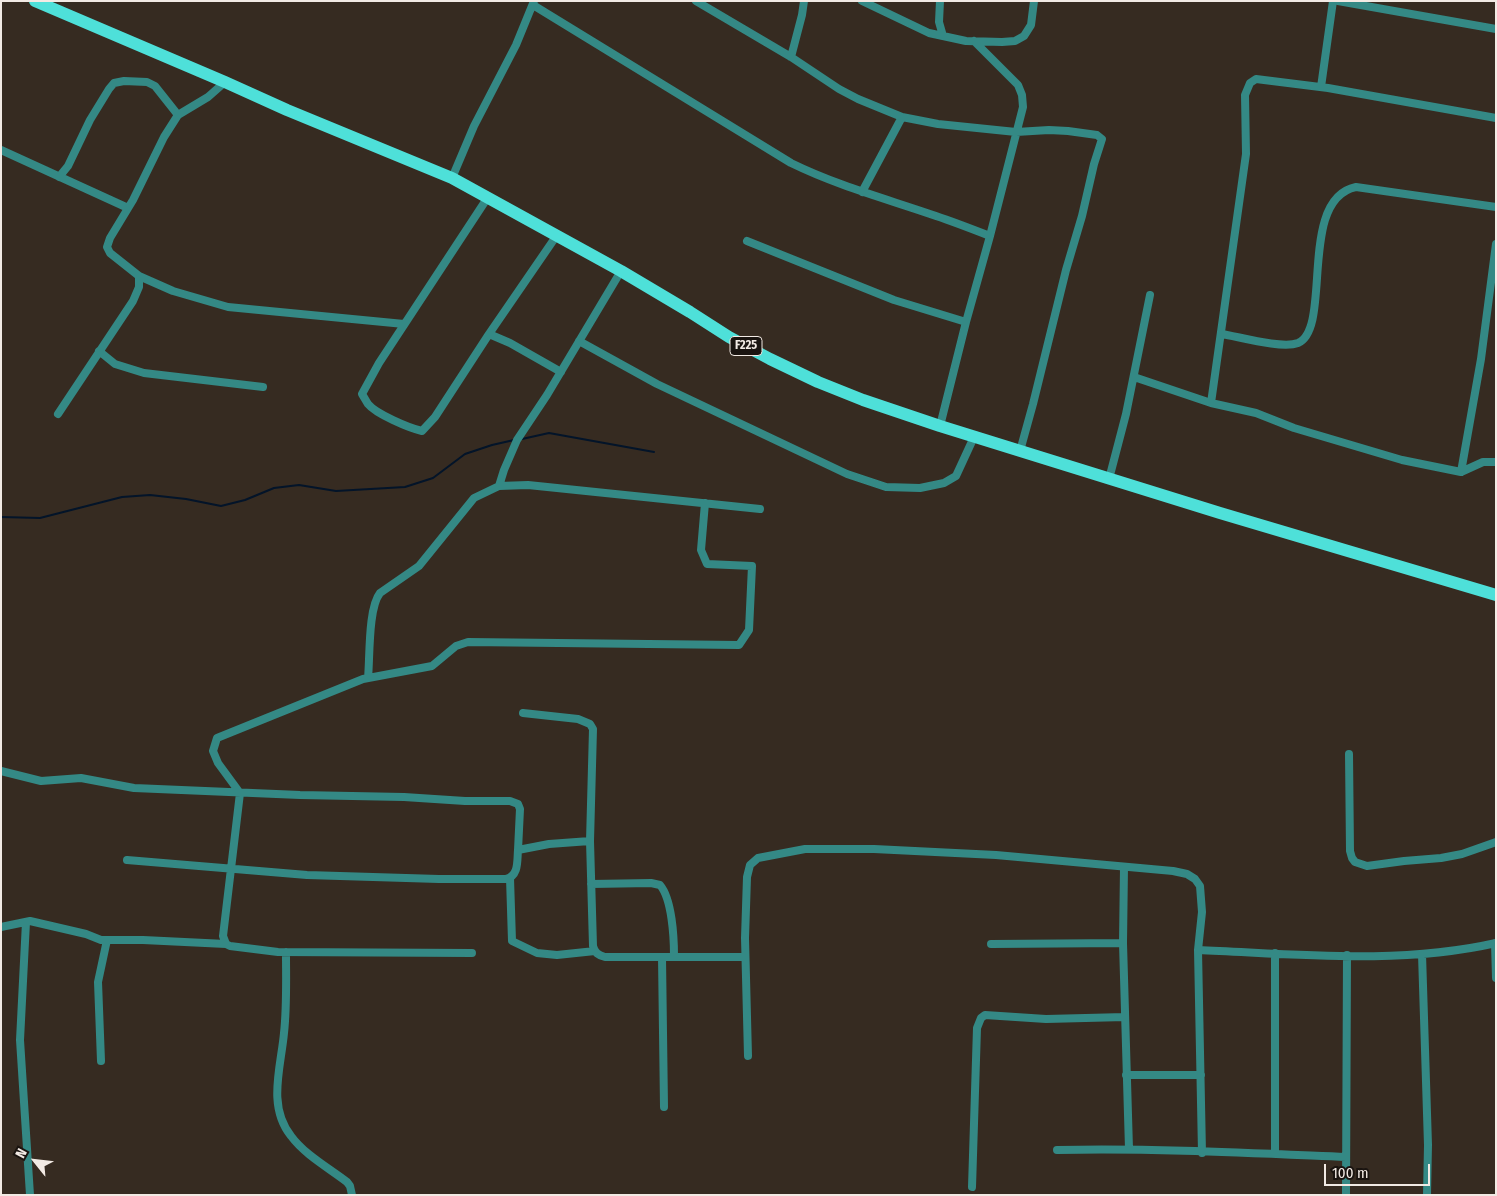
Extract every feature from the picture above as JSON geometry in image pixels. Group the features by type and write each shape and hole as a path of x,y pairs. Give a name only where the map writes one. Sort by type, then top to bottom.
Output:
{"main road":[{"name":"F225","path":"35,1 452,178 621,270 729,338 818,382 863,400 974,437 1496,596"}],"street":[{"path":"696,1 791,57 839,89 902,117 938,124 1016,132 1068,131 1097,135 1102,139 1066,270 1020,451"},
{"path":"791,57 804,1"},
{"path":"862,1 929,33 974,41 1015,41 1024,36 1031,25 1034,1"},
{"path":"940,1 939,22 943,36"},
{"path":"1321,87 1333,1"},
{"path":"1338,1 1496,29"},
{"path":"452,178 474,126 516,45 533,3 791,163 862,192 990,236"},
{"path":"940,426 1023,107 1022,95 1018,86 974,41"},
{"path":"1211,403 1246,154 1245,96 1250,83 1256,79 1321,87 1496,118"},
{"path":"59,177 68,166 90,120 114,83 124,80 147,82 155,86 178,115"},
{"path":"225,82 208,97 178,115 169,126 128,208 110,238 108,247 110,254 140,276 173,291 228,307 404,324"},
{"path":"862,192 902,117"},
{"path":"1,150 128,208"},
{"path":"1222,334 1290,345 1306,337 1310,328 1317,288 1318,254 1327,213 1333,203 1346,189 1356,187 1496,207"},
{"path":"488,197 404,324 367,382 362,394 369,406 408,428 422,430 435,417 557,235"},
{"path":"747,241 894,300 966,322"},
{"path":"1461,472 1481,359 1496,244"},
{"path":"499,486 517,440 561,372 621,270"},
{"path":"58,414 133,300 139,287 140,276"},
{"path":"1109,478 1134,377 1150,294"},
{"path":"489,334 510,343 561,372"},
{"path":"579,341 657,384 847,474 886,487 920,488 944,483 956,476 974,437"},
{"path":"99,351 115,364 144,373 263,387"},
{"path":"1134,377 1211,403 1256,413 1294,428 1402,460 1461,472 1483,462 1496,462"},
{"path":"368,678 372,615 376,599 380,594 419,566 474,498 499,486 528,485 760,508"},
{"path":"226,944 223,936 240,793 218,764 213,751 217,738 368,678 432,666 456,646 468,642 739,645 749,630 752,566 707,564 701,550 705,503"},
{"path":"523,713 578,719 590,724 593,729 590,884 593,946 595,951 605,957 745,956"},
{"path":"1349,754 1350,851 1355,862 1367,866 1441,858 1462,854 1496,842"},
{"path":"1,771 41,781 81,778 134,788 240,793 404,796 465,801 510,801 518,804 520,809 516,873 510,878 439,879 306,875 127,860"},
{"path":"518,850 548,844 590,841"},
{"path":"748,1056 745,956 747,876 750,865 758,858 805,849 874,849 996,855 1173,871 1187,874 1195,879 1200,886 1202,912 1198,950 1202,1153"},
{"path":"1124,867 1123,943 1130,1149"},
{"path":"510,878 512,941 536,953 557,954 595,951"},
{"path":"590,884 660,884 667,901 671,919 674,956"},
{"path":"26,922 20,1040 30,1195"},
{"path":"1,927 26,922 46,924 86,934 100,940 226,944 286,952 472,953"},
{"path":"101,1061 98,982 107,940"},
{"path":"991,944 1123,943"},
{"path":"1198,950 1347,956 1410,956 1473,948 1495,943 1496,978"},
{"path":"286,952 284,1032 277,1083 277,1102 282,1122 299,1146 347,1182 352,1195"},
{"path":"1275,953 1275,1154"},
{"path":"1422,954 1428,1145 1427,1194 1436,1195"},
{"path":"1346,1195 1347,956"},
{"path":"662,957 664,1106"},
{"path":"972,1188 977,1028 981,1018 985,1015 1046,1019 1125,1017"},
{"path":"1126,1075 1201,1074"},
{"path":"1056,1150 1130,1149 1346,1157"}],"waterway":[{"path":"522,439 549,433 654,452"},
{"path":"1,517 40,518 122,497 150,495 186,499 221,506 245,500 274,488 299,485 336,491 405,487 433,478 465,454 514,440"}]}
